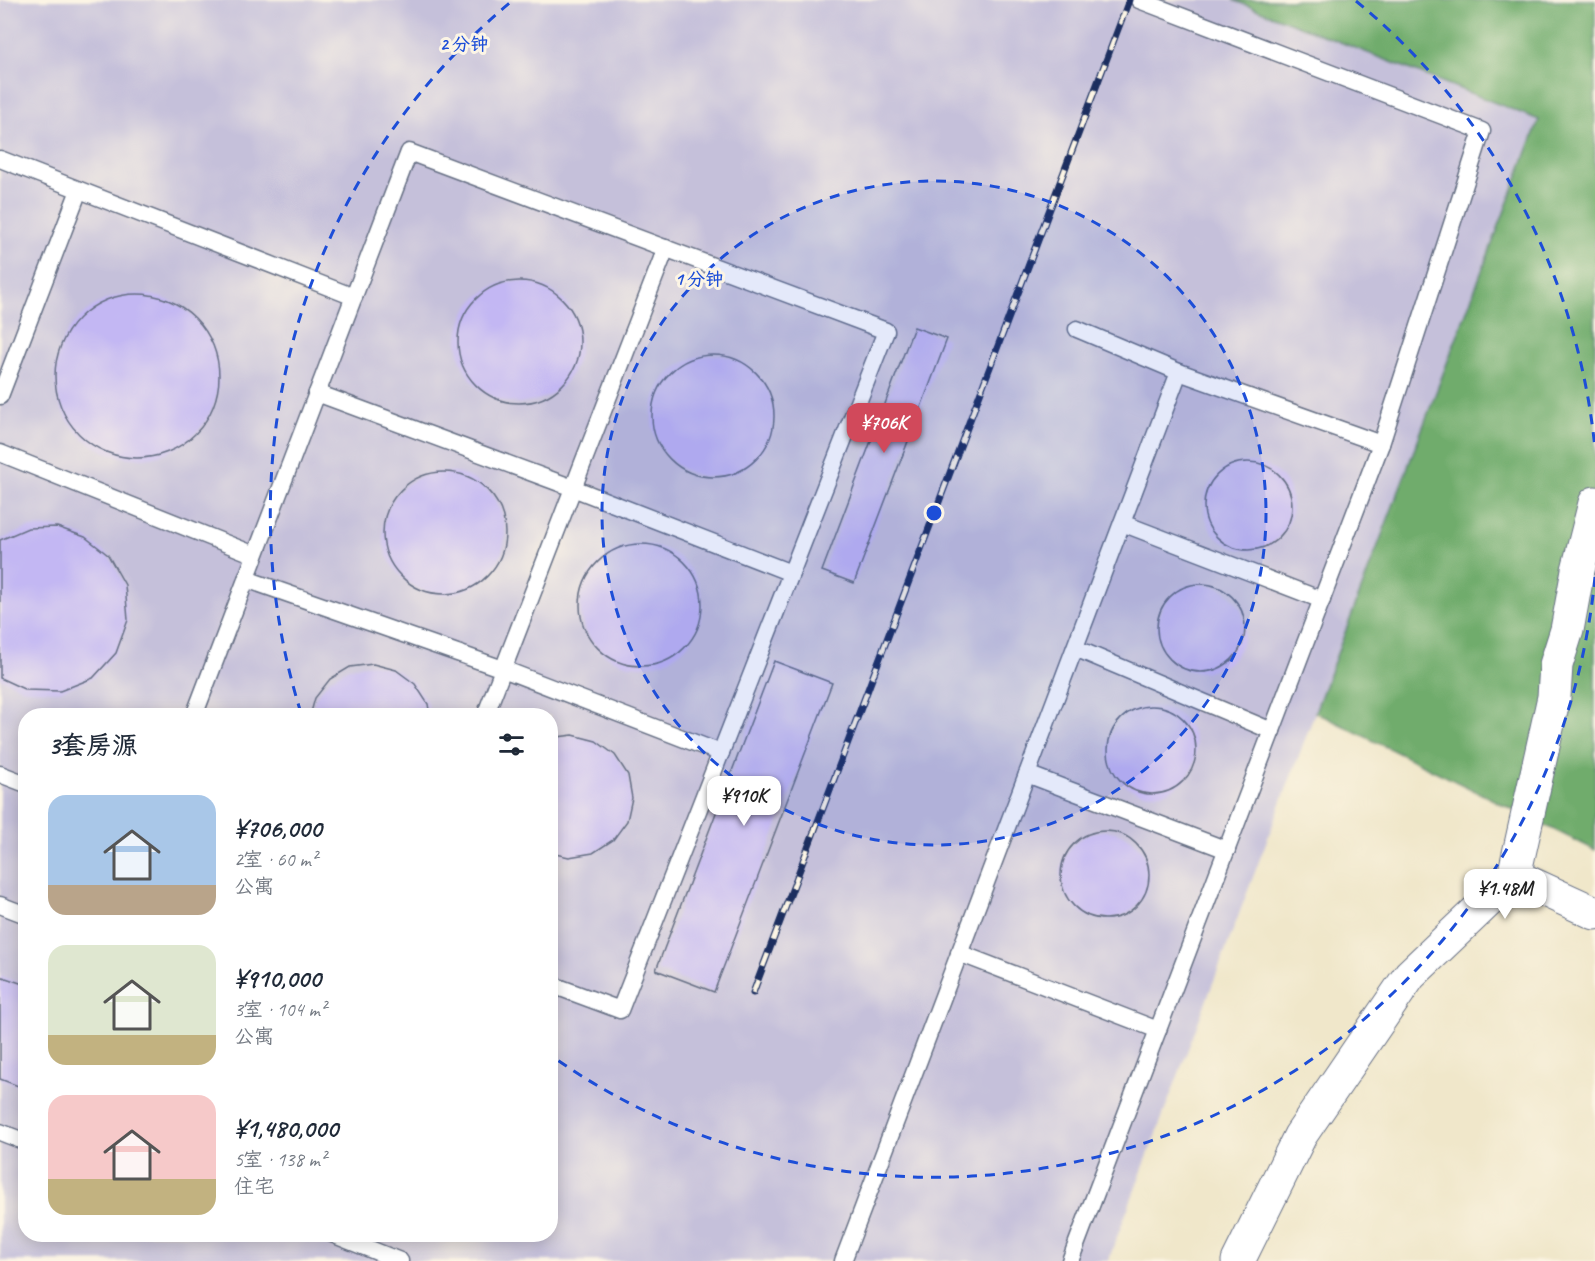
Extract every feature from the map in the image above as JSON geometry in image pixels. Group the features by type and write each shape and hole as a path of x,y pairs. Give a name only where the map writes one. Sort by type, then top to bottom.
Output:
{"street":[{"path":"1238,1261 1300,1136 1410,975 1514,876 1554,697 1556,665 1567,630 1578,570 1595,503"},
{"path":"1514,876 1595,913"}],"lane":[{"path":"1070,1261 1381,444 1482,131 1139,0"},
{"path":"197,708 409,152 886,331 620,1010 558,987"},
{"path":"0,159 354,297"},
{"path":"0,396 79,190"},
{"path":"488,708 666,248"},
{"path":"1077,329 1179,372 1381,444"},
{"path":"843,1261 1179,372"},
{"path":"317,393 573,488 791,573"},
{"path":"0,453 255,555"},
{"path":"1122,524 1322,600"},
{"path":"246,579 503,669 721,753"},
{"path":"1075,648 1272,731"},
{"path":"0,774 18,781"},
{"path":"1027,774 1227,850"},
{"path":"0,905 18,912"},
{"path":"959,953 1158,1030"},
{"path":"0,1132 18,1139"},
{"path":"352,1242 400,1261"}],"shaded area":[{"path":"0,0 1233,0 1539,120 1108,1261 0,1261"}],"green space":[{"path":"1233,0 1595,0 1595,850 1315,712 1539,120"}],"building":[{"path":"519,281 542,286 562,299 575,319 580,342 575,365 562,385 542,398 519,403 496,398 476,385 463,365 458,342 463,319 476,299 496,286"},
{"path":"137,294 168,300 195,318 213,345 219,376 213,407 195,434 168,452 137,458 106,452 79,434 61,407 55,376 61,345 79,318 106,300"},
{"path":"914,327 947,339 854,583 822,571"},
{"path":"713,355 736,360 756,373 769,393 774,416 769,439 756,459 736,472 713,477 690,472 670,459 657,439 652,416 657,393 670,373 690,360"},
{"path":"1239,462 1257,462 1273,469 1285,481 1292,497 1292,515 1285,531 1273,543 1257,550 1239,550 1223,543 1211,531 1204,515 1204,497 1211,481 1223,469"},
{"path":"444,472 467,477 487,490 500,510 505,533 500,556 487,576 467,589 444,594 421,589 401,576 388,556 383,533 388,510 401,490 421,477"},
{"path":"57,527 85,537 108,555 125,585 128,620 116,653 93,678 60,691 26,690 0,678 0,540 28,528"},
{"path":"641,544 664,549 684,562 697,582 702,605 697,628 684,648 664,661 641,666 618,661 598,648 585,628 580,605 585,582 598,562 618,549"},
{"path":"1192,584 1210,584 1226,591 1238,603 1245,619 1245,637 1238,653 1226,665 1210,672 1192,672 1176,665 1164,653 1157,637 1157,619 1164,603 1176,591"},
{"path":"774,661 832,683 714,992 656,970"},
{"path":"373,664 396,670 415,684 429,708 312,708 315,698 330,679 350,667"},
{"path":"1143,706 1161,706 1177,713 1189,725 1196,741 1196,759 1189,775 1177,787 1161,794 1143,794 1127,787 1115,775 1108,759 1108,741 1115,725 1127,713"},
{"path":"573,735 596,741 615,755 628,775 632,798 627,821 613,840 593,853 569,857 558,855 558,737"},
{"path":"1096,831 1114,831 1130,838 1142,850 1149,866 1149,884 1142,900 1130,912 1114,919 1096,919 1080,912 1068,900 1061,884 1061,866 1068,850 1080,838"},
{"path":"0,976 18,982 18,1086 0,1079"}],"railway":[{"path":"753,993 1129,0"}]}
